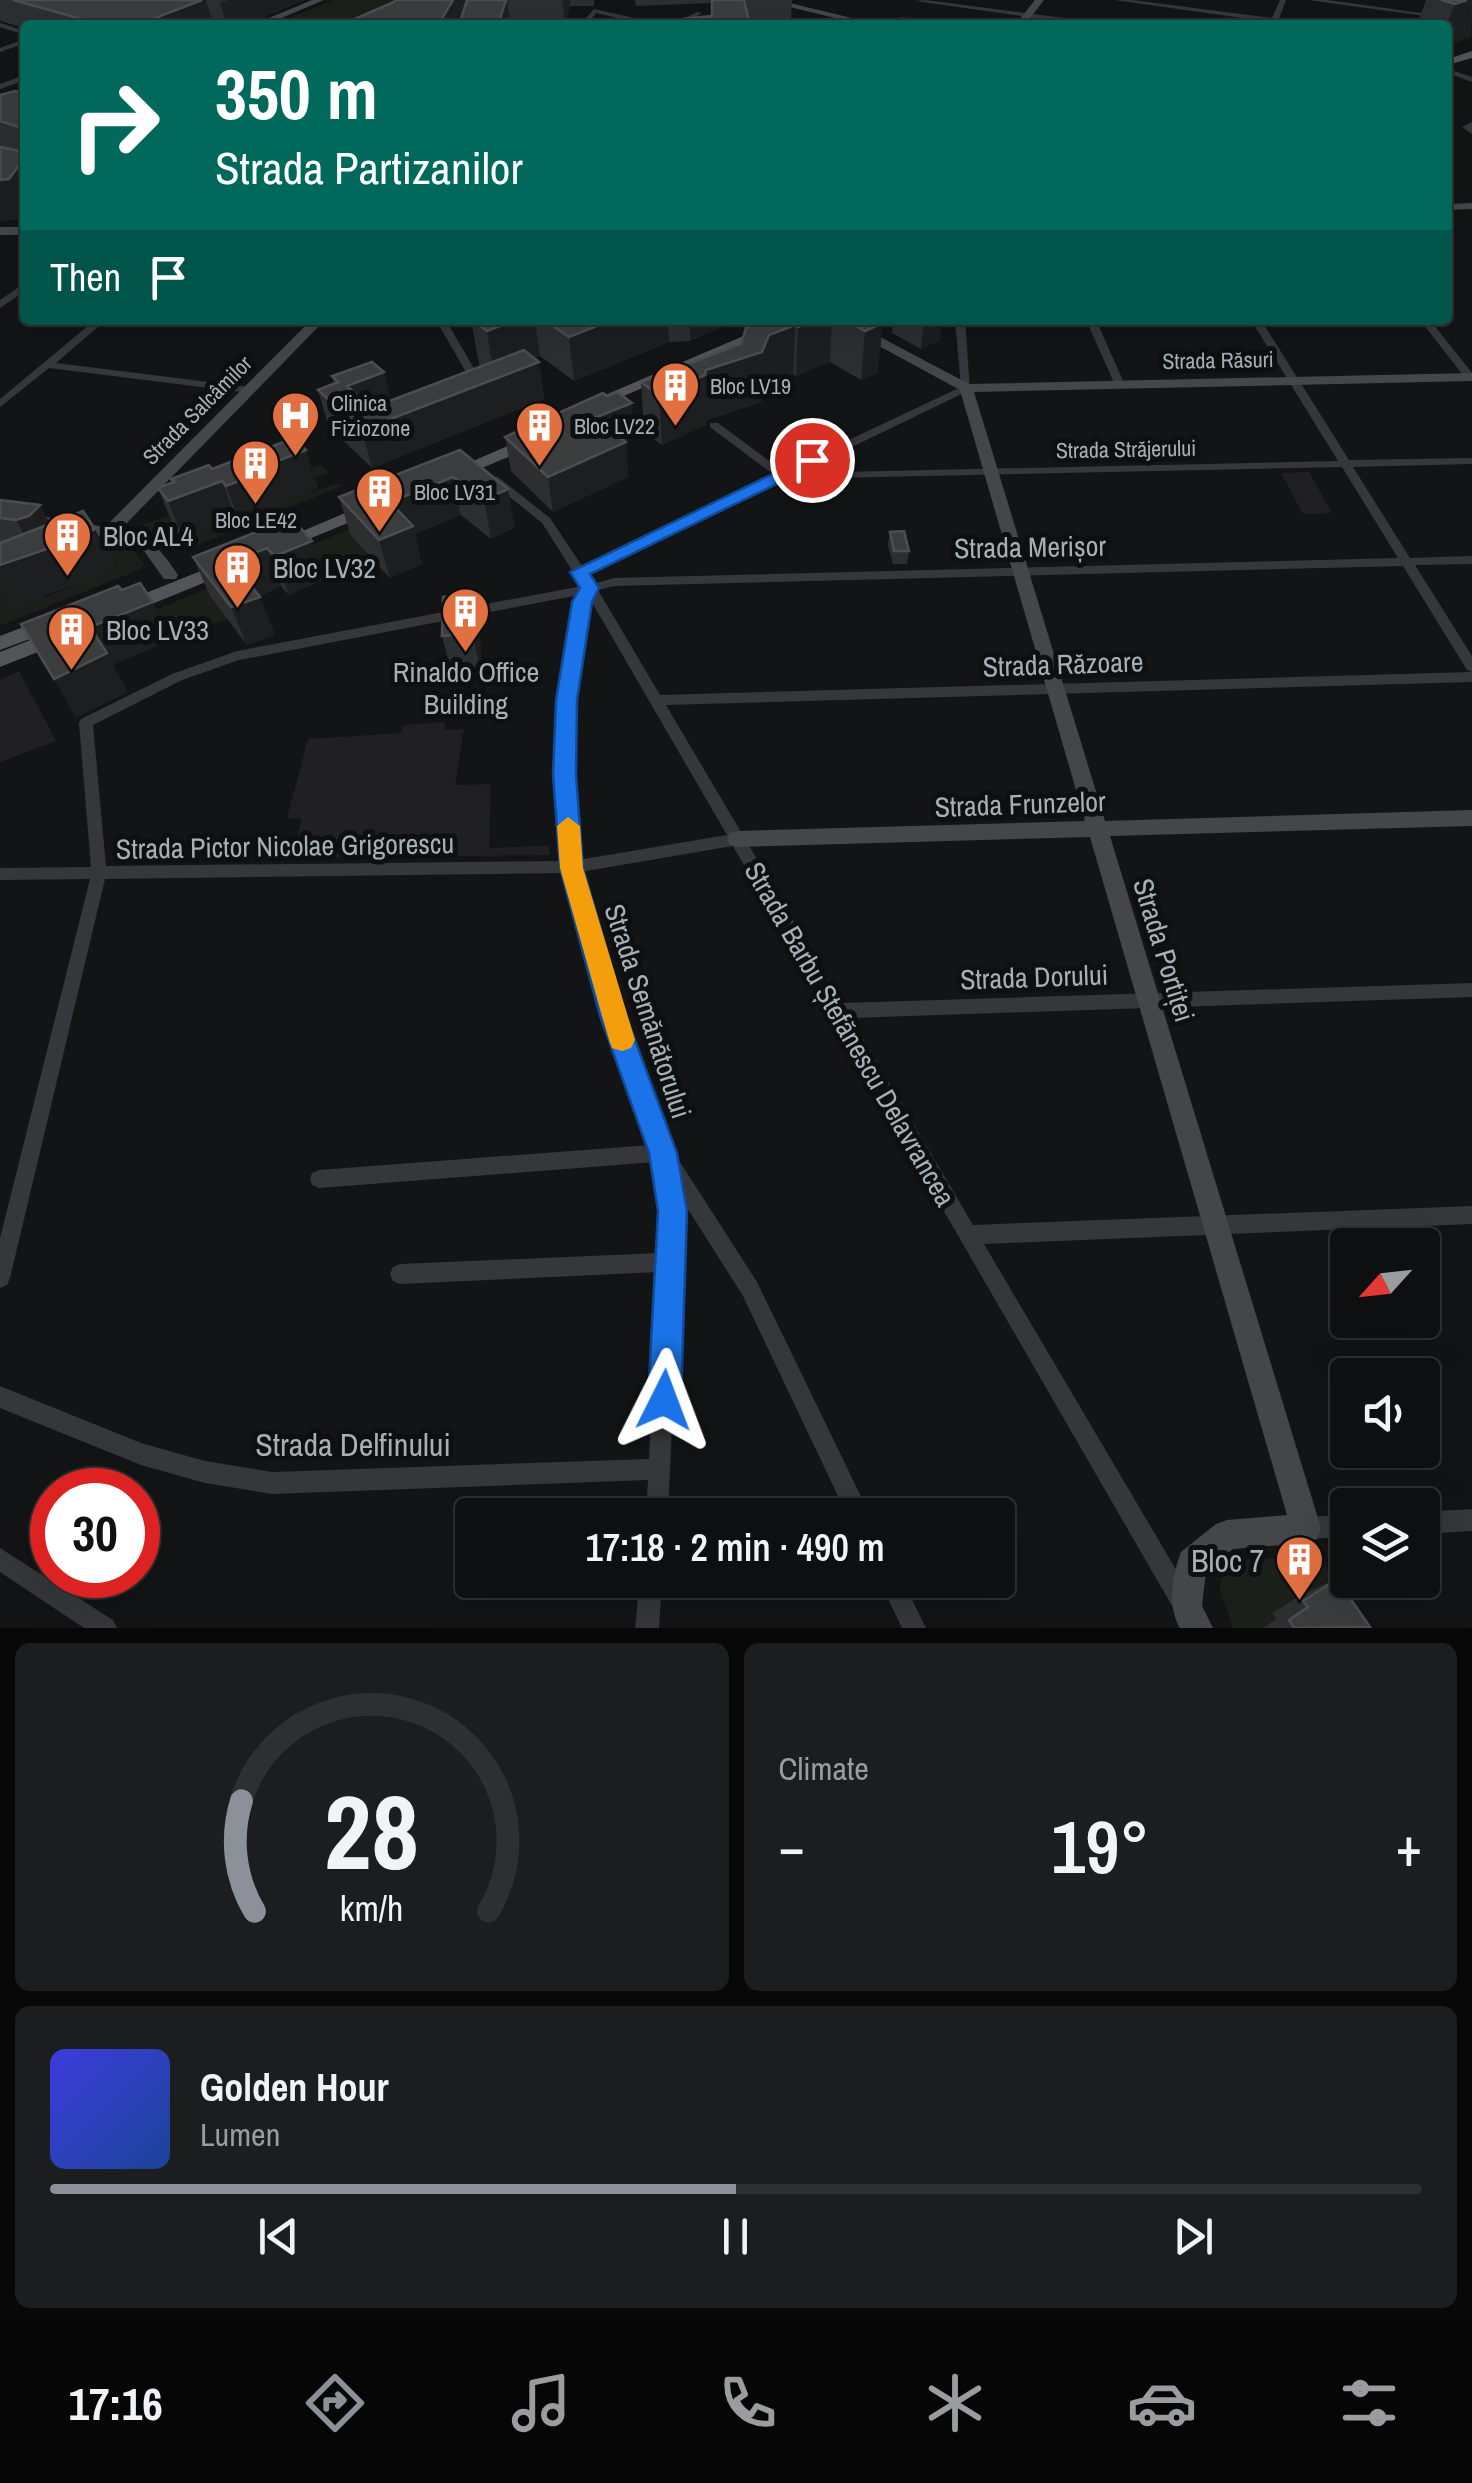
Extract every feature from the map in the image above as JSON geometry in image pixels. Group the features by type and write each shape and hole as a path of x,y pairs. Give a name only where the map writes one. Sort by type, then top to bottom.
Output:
{"main road":[{"path":"809,327 565,421 475,464 430,477 565,421 782,336 809,327 863,334"},
{"path":"0,643 90,615 389,493"},
{"path":"0,660 170,575 249,550"}],"street":[{"path":"270,20 320,0"},
{"path":"461,20 506,0"},
{"path":"765,0 840,20"},
{"path":"899,20 918,0 1065,20"},
{"path":"1024,20 1040,0"},
{"path":"1117,0 1254,20"},
{"path":"1311,0 1371,4 1444,16"},
{"path":"587,20 594,11 634,20"},
{"path":"1436,20 1454,12"},
{"path":"685,20 699,13"},
{"path":"0,305 20,290"},
{"path":"0,404 95,325"},
{"name":"Strada Salcâmilor","path":"108,532 313,325"},
{"path":"443,325 484,394"},
{"path":"847,325 966,388"},
{"path":"960,325 966,388"},
{"path":"1093,325 1120,385"},
{"path":"1259,325 1472,667"},
{"path":"1429,325 1471,377"},
{"path":"48,364 249,390"},
{"name":"Strada Răsuri","path":"966,388 1471,377"},
{"path":"0,1278 100,873 86,723 177,677 237,656 562,596 584,580 780,474 966,388"},
{"name":"Strada Portiței","path":"966,388 1306,1528"},
{"path":"714,425 780,474"},
{"name":"Strada Străjerului","path":"780,474 1472,461"},
{"name":"Strada Barbu Ștefănescu Delavrancea","path":"475,464 546,522 584,580 1192,1618"},
{"path":"0,514 142,540 170,575"},
{"path":"91,547 108,532"},
{"name":"Strada Merișor","path":"584,580 1472,560"},
{"name":"Strada Semănătorului","path":"584,580 566,700 564,775 572,868 613,1016 663,1153 672,1211 658,1498"},
{"name":"Strada Răzoare","path":"655,700 1472,678"},
{"name":"Strada Frunzelor","path":"572,868 736,839 1472,818"},
{"name":"Strada Pictor Nicolae Grigorescu","path":"0,874 572,868"},
{"name":"Strada Dorului","path":"837,1011 1472,990"},
{"path":"320,1179 663,1153 750,1289 851,1498"},
{"path":"968,1235 1472,1215"},
{"path":"400,1274 672,1262"},
{"name":"Strada Delfinului","path":"0,1397 141,1454 205,1472 272,1483 661,1469"},
{"path":"1440,1521 1472,1520"},
{"path":"1192,1618 1192,1563 1227,1535 1330,1527"},
{"path":"0,1559 104,1628"},
{"path":"646,1628 649,1598"},
{"path":"899,1598 914,1628"}],"shaded area":[{"path":"333,0 408,0 362,20 284,20"},
{"path":"321,464 329,473 175,527 185,540 214,528 212,525 338,483 342,486 193,547 170,547 142,525 221,497 234,498"},
{"path":"1309,472 1332,513 1303,514 1281,473"},
{"path":"469,479 500,503 352,535 374,562 324,579 211,596 228,619 171,640 158,622 41,658"},
{"path":"120,541 130,546 144,564 141,569 0,626 0,585 74,556 43,598 89,580 101,548"},
{"path":"19,671 56,741 0,762 0,680"},
{"path":"445,722 445,730 464,729 455,785 491,784 489,848 549,846 550,855 294,858 301,819 287,818 308,739 402,733 403,725"},
{"path":"1323,1556 1330,1578 1330,1598 1337,1601 1304,1593 1272,1613 1276,1619 1263,1628 1233,1628 1220,1590 1222,1572 1244,1560"}],"building":[{"path":"13,0 202,0 150,20 85,20"},
{"path":"453,0 441,20 352,20 394,2"},
{"path":"467,0 506,0 500,20 461,20"},
{"path":"712,0 744,0 749,20 674,20 712,16"},
{"path":"20,92 20,127 0,121 0,95"},
{"path":"0,147 20,151 20,164 9,179 0,180"},
{"path":"479,325 502,325 487,331"},
{"path":"552,325 599,325 569,337"},
{"path":"795,325 769,335 762,352 706,370 705,375 659,395 641,382 741,344 746,328"},
{"path":"854,325 878,325 865,331"},
{"path":"524,350 539,362 362,430 318,390 338,382 332,376 372,362 384,372 347,386 371,408"},
{"path":"617,392 632,403 594,418 626,442 548,477 505,437 603,393 607,396"},
{"path":"294,438 306,450 252,471 256,475 226,486 222,481 168,501 158,488 209,465 212,469"},
{"path":"460,450 508,489 484,500 453,477 390,502 413,526 379,540 339,497"},
{"path":"0,500 40,505 29,516 16,520 0,518"},
{"path":"83,511 95,529 0,565 0,543"},
{"path":"292,518 312,541 275,556 267,548 232,562 260,597 231,607 193,557"},
{"path":"904,531 909,551 894,551 890,532"},
{"path":"140,583 153,602 90,627 107,653 54,679 21,624 118,586 122,590"},
{"path":"472,594 472,633 442,636 443,597"},
{"path":"1330,1584 1330,1598 1350,1598 1370,1627 1294,1628 1289,1620 1308,1607 1303,1601"}],"slow traffic":[{"path":"568,826 572,868 622,1040"}],"place":[{"name":"Bloc LV19","path":"675,428"},
{"name":"Clinica Fiziozone","path":"296,458"},
{"name":"Bloc LV22","path":"539,468"},
{"name":"Bloc LE42","path":"256,506"},
{"name":"Bloc LV31","path":"379,534"},
{"name":"Bloc AL4","path":"68,578"},
{"name":"Bloc LV32","path":"238,610"},
{"name":"Rinaldo Office Building","path":"466,654"},
{"name":"Bloc LV33","path":"71,672"},
{"name":"Bloc 7","path":"1299,1602"}],"route":[{"path":"664,1400 672,1211 663,1153 613,1016 572,868 564,775 566,700 582,602 590,588 579,572 812,460"}]}
